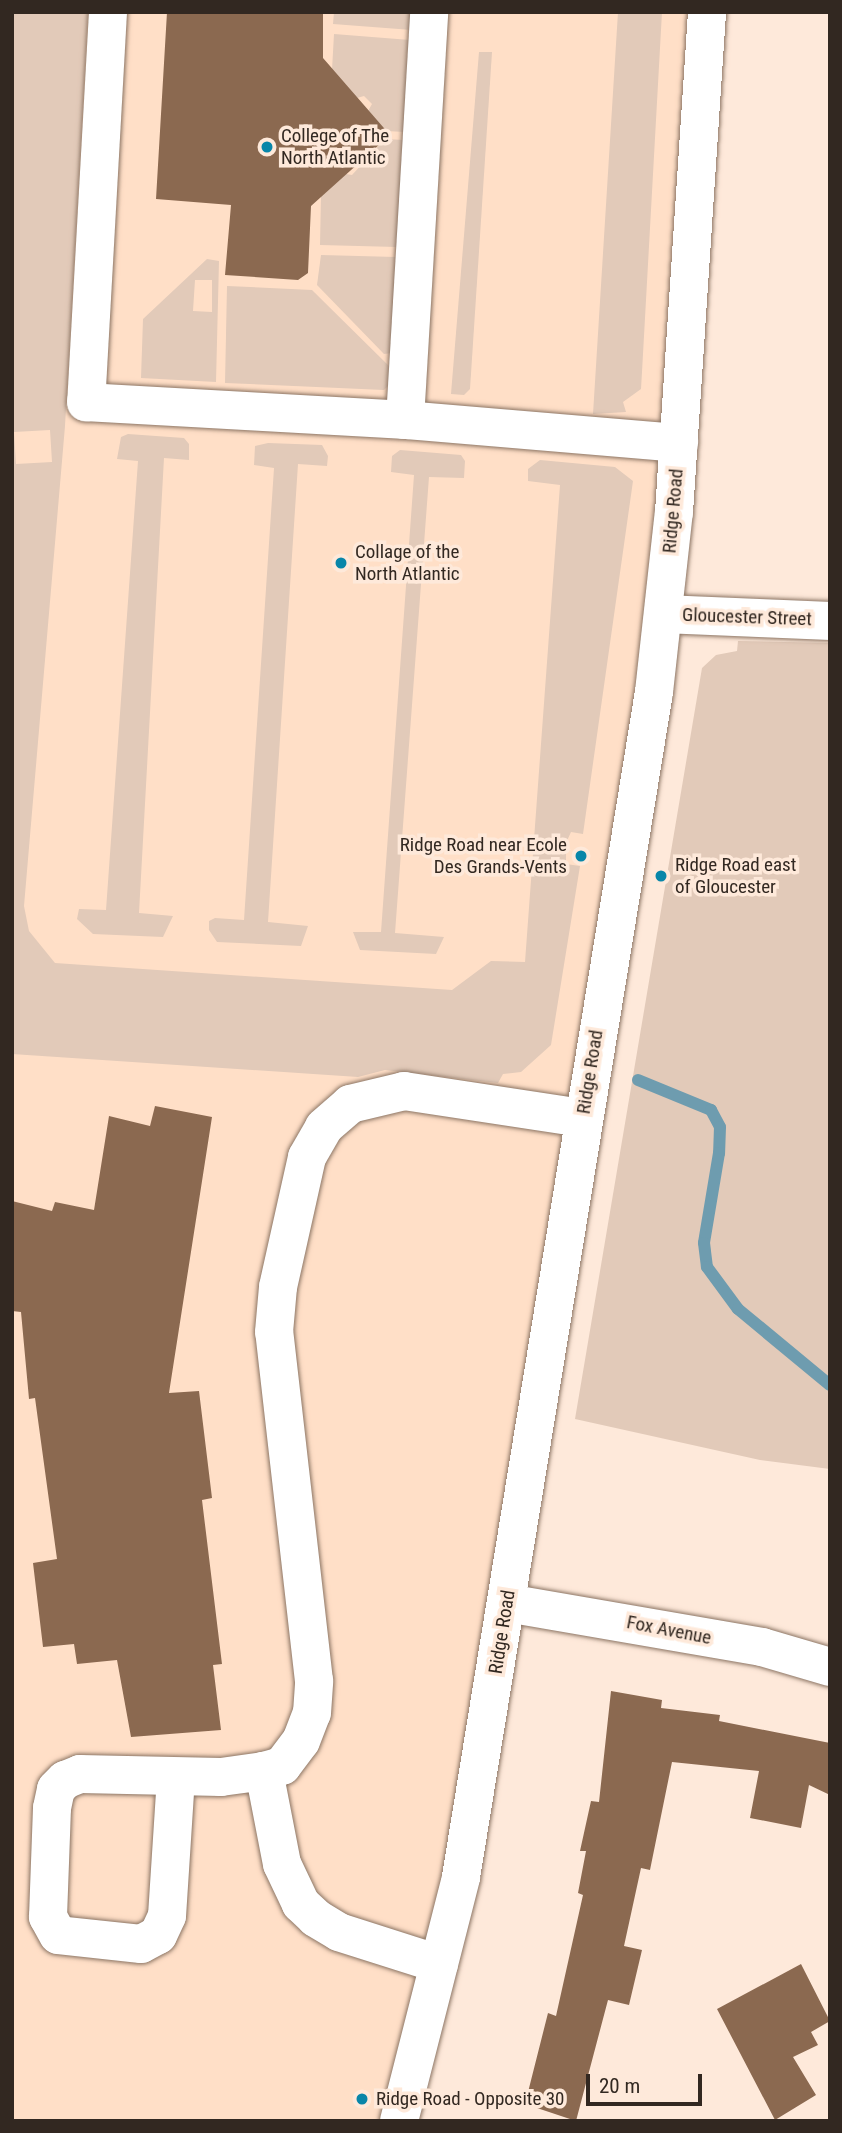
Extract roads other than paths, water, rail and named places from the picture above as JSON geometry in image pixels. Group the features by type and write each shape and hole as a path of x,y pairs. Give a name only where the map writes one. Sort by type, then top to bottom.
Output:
{"street":[{"path":"108,12 86,402 405,420 679,443"},
{"path":"405,420 429,12"},
{"name":"Ridge Road","path":"399,2121 461,1877 664,614 679,443 707,12"},
{"name":"Gloucester Street","path":"664,614 830,621"},
{"path":"176,1777 167,1916 158,1935 141,1944 58,1935 48,1917 56,1789 80,1774 176,1777 264,1771 282,1766 301,1741 312,1713 314,1681 274,1332 289,1224 307,1157 324,1127 350,1104 372,1094 404,1091 582,1118"},
{"name":"Fox Avenue","path":"507,1603 762,1647 830,1667"},
{"path":"264,1771 282,1864 301,1904 339,1932 439,1964"}],"waterway":[{"path":"638,1080 711,1110 720,1127 719,1153 704,1243 707,1267 738,1309 830,1385"}],"place":[{"name":"College of The North Atlantic","path":"267,147"},
{"name":"Collage of the North Atlantic","path":"341,563"},
{"name":"Ridge Road near Ecole Des Grands-Vents","path":"581,856"},
{"name":"Ridge Road east of Gloucester","path":"661,876"},
{"name":"Ridge Road - Opposite 30","path":"362,2099"}]}
